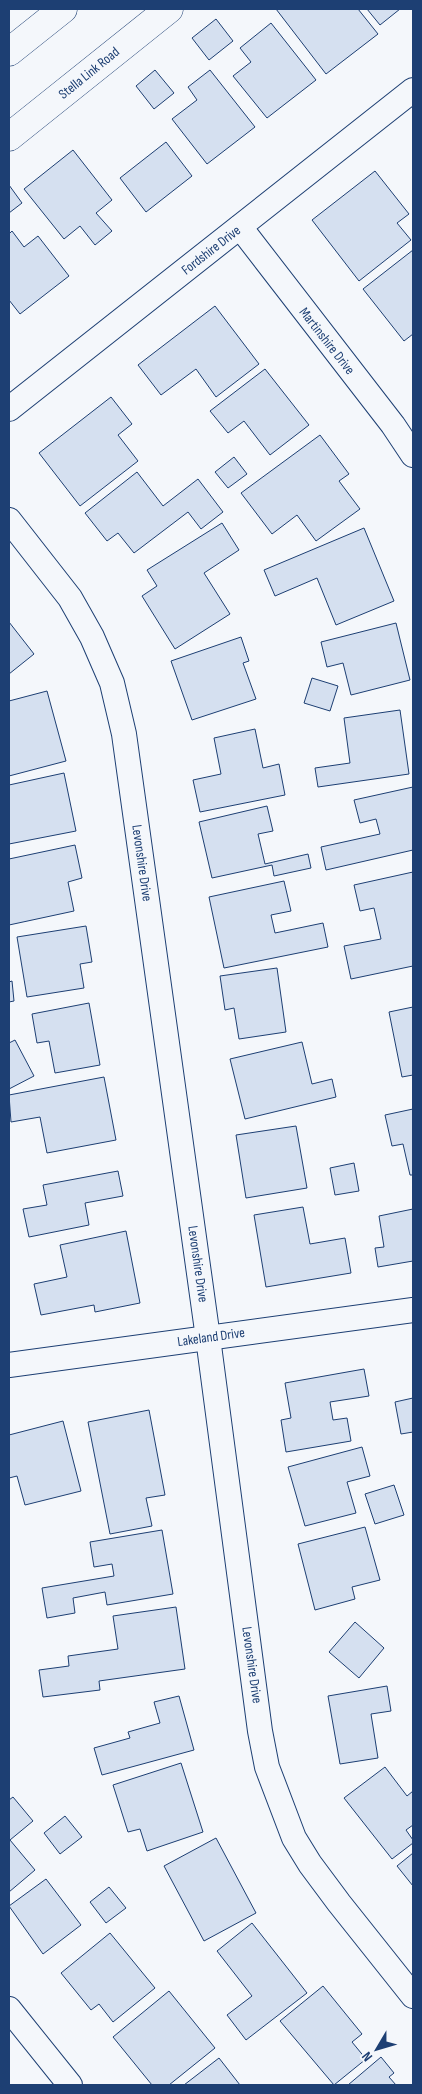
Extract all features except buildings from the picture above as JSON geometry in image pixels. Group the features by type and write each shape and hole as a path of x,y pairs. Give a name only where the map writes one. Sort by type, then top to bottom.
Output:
{"main road":[{"path":"9,52 63,9"},
{"name":"Stella Link Road","path":"9,136 169,9"}],"street":[{"name":"Fordshire Drive","path":"9,409 413,90"},
{"name":"Martinshire Drive","path":"240,227 393,425 413,456"},
{"name":"Levonshire Drive","path":"9,520 70,598 92,637 112,683 124,734 267,1768 294,1838 310,1864 413,1996"},
{"name":"Lakeland Drive","path":"9,1364 413,1310"},
{"path":"9,2009 70,2085"}]}
